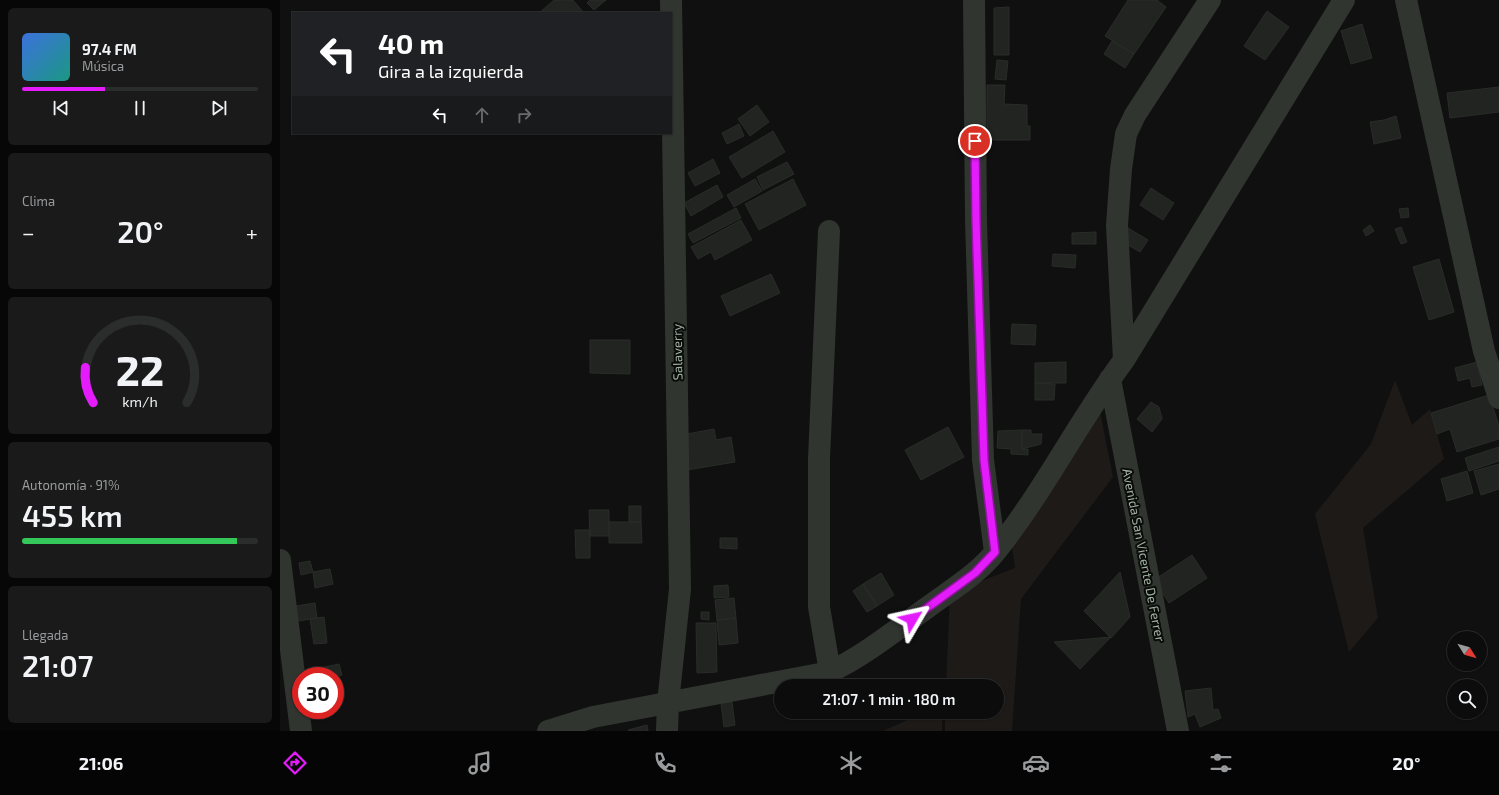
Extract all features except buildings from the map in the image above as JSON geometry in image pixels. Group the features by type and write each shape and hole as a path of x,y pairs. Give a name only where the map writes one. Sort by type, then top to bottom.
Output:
{"street":[{"name":"Salaverry","path":"671,0 671,12"},
{"path":"974,0 976,220 984,460 995,552"},
{"path":"1124,360 1117,225 1121,169 1126,134 1135,115 1210,0"},
{"path":"1328,0 1328,24"},
{"path":"548,731 593,717 830,672 850,662 880,642 975,573 995,552 1044,484 1110,379 1124,360 1344,0"},
{"path":"1406,0 1484,351 1499,398"},
{"name":"Salaverry","path":"668,731 668,703 680,589 672,65"},
{"path":"829,231 819,459 819,607 830,672"},
{"path":"1484,351 1499,334"},
{"name":"Avenida San Vicente De Ferrer","path":"1110,379 1178,731"},
{"path":"280,560 301,731"}],"shaded area":[{"path":"1395,380 1412,425 1430,409 1444,459 1363,528 1378,618 1349,652 1315,514 1371,444"},
{"path":"1097,396 1113,477 1021,599 1012,731 945,731 945,719 1004,719 1004,679 946,679 950,593 1015,568 1009,526"},
{"path":"910,719 942,719 942,731 883,731"}],"route":[{"path":"912,619 975,573 995,552 984,460 976,220 975,141"}]}
